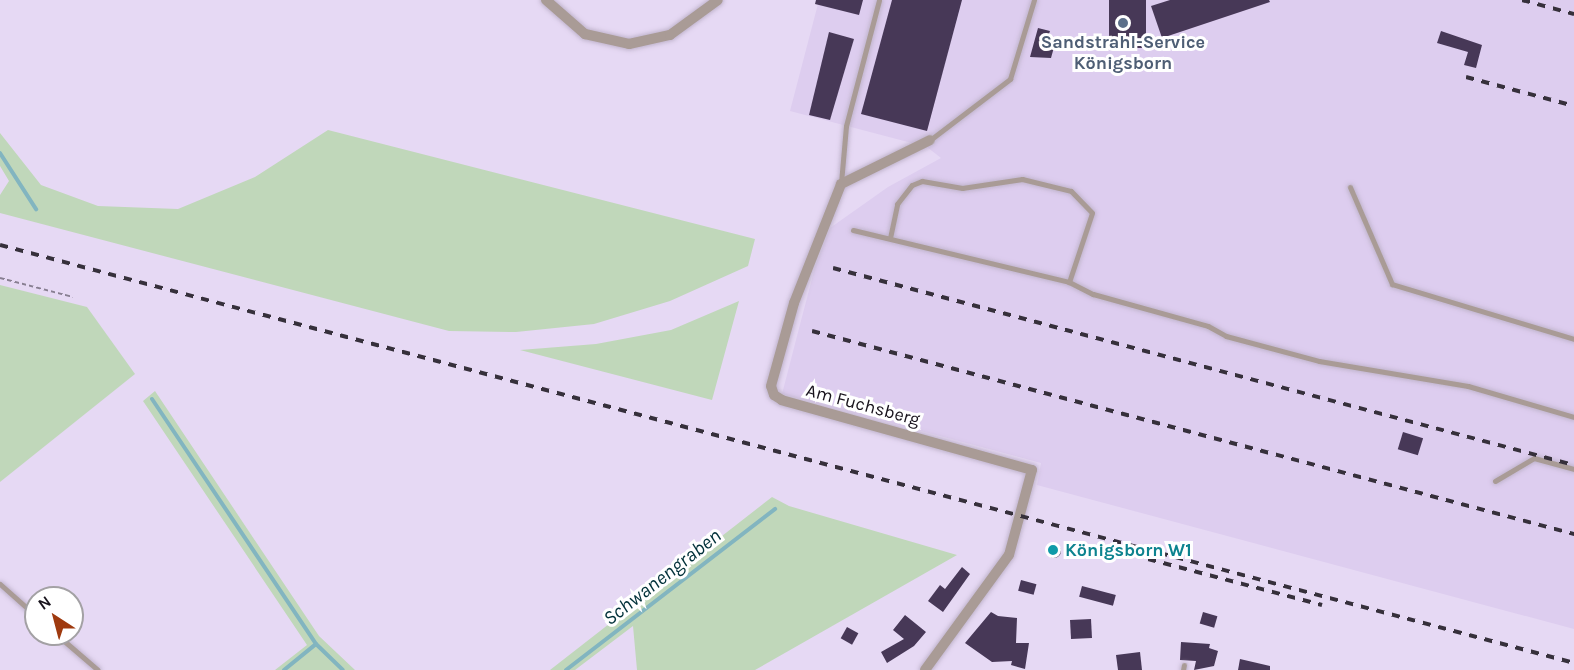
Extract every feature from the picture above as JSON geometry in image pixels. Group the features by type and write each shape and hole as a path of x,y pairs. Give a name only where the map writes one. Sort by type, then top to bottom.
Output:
{"street":[{"path":"546,0 585,34 629,44 670,36 718,0"},
{"path":"841,184 930,140"},
{"name":"Am Fuchsberg","path":"841,184 794,303 772,374 774,395 1032,470 1009,555 925,670"}],"lane":[{"path":"841,184 846,126 879,0"},
{"path":"930,140 1010,79 1034,0"},
{"path":"890,238 897,204 912,185 922,181 962,188 1022,179 1071,190 1092,213 1069,282"},
{"path":"1350,187 1392,284 1574,339"},
{"path":"853,230 1069,282 1093,294 1208,326 1226,336 1319,361 1468,386 1574,417"},
{"path":"1495,481 1534,458 1574,469"},
{"path":"0,584 24,605"},
{"path":"70,646 98,670"}],"path":[{"path":"0,278 73,297"}],"shaded area":[{"path":"819,0 1574,0 1574,629 1037,485 1041,463 782,394 815,267 830,228 888,187 941,158 927,147 790,111"}],"green space":[{"path":"328,130 755,239 748,266 670,301 594,324 516,332 449,331 0,213 0,195 9,181 0,166 0,133 41,185 98,206 178,209 255,177"},
{"path":"0,285 87,307 135,374 0,482"},
{"path":"739,301 712,400 520,350 596,344 671,330"},
{"path":"155,391 319,636 355,670 275,670 307,645 143,401"},
{"path":"772,497 789,506 957,555 755,670 637,670 633,626 575,670 550,670"}],"building":[{"path":"816,0 863,0 859,15 815,4"},
{"path":"892,0 962,0 927,131 861,114"},
{"name":"Sandstrahl-Service Königsborn","path":"1109,0 1146,0 1146,48 1109,48"},
{"path":"1170,0 1269,0 1270,2 1162,38 1151,6"},
{"path":"1038,28 1050,31 1048,37 1056,40 1051,58 1030,57"},
{"path":"1441,31 1482,45 1476,68 1464,65 1468,52 1437,43"},
{"path":"829,32 854,39 830,120 809,115"},
{"path":"1403,432 1423,438 1418,455 1398,449"},
{"name":"Königsborn W1","path":"1054,544 1059,546 1061,551 1059,556 1054,558 1049,556 1047,551 1049,546"},
{"path":"962,567 970,574 943,612 928,601 940,585 945,589"},
{"path":"1021,580 1036,584 1034,595 1018,591"},
{"path":"1082,586 1116,595 1113,606 1079,597"},
{"path":"991,612 998,616 1017,618 1016,643 1029,643 1025,669 1011,665 1012,661 992,662 965,643"},
{"path":"1203,612 1217,616 1214,628 1200,624"},
{"path":"905,615 926,632 914,646 887,663 881,652 904,639 893,630"},
{"path":"1091,619 1092,638 1071,639 1070,620"},
{"path":"847,627 858,633 852,645 841,638"},
{"path":"1181,642 1210,644 1209,648 1218,651 1214,666 1194,670 1196,661 1180,660"},
{"path":"1140,652 1142,670 1118,670 1116,655"},
{"path":"1240,659 1270,666 1270,670 1238,670"}],"waterway":[{"path":"0,153 36,209"},
{"path":"152,399 316,644"},
{"name":"Schwanengraben","path":"566,670 775,509"},
{"name":"Schwanengraben","path":"284,670 316,644 343,670"}],"railway":[{"path":"1522,0 1574,14"},
{"path":"1466,77 1574,106"},
{"path":"0,245 1574,663"},
{"path":"833,268 1574,465"},
{"path":"812,331 1574,534"},
{"path":"1148,559 1322,605"}],"place":[{"name":"Sandstrahl-Service Königsborn","path":"1123,23"},
{"name":"Königsborn W1","path":"1053,550"}]}
